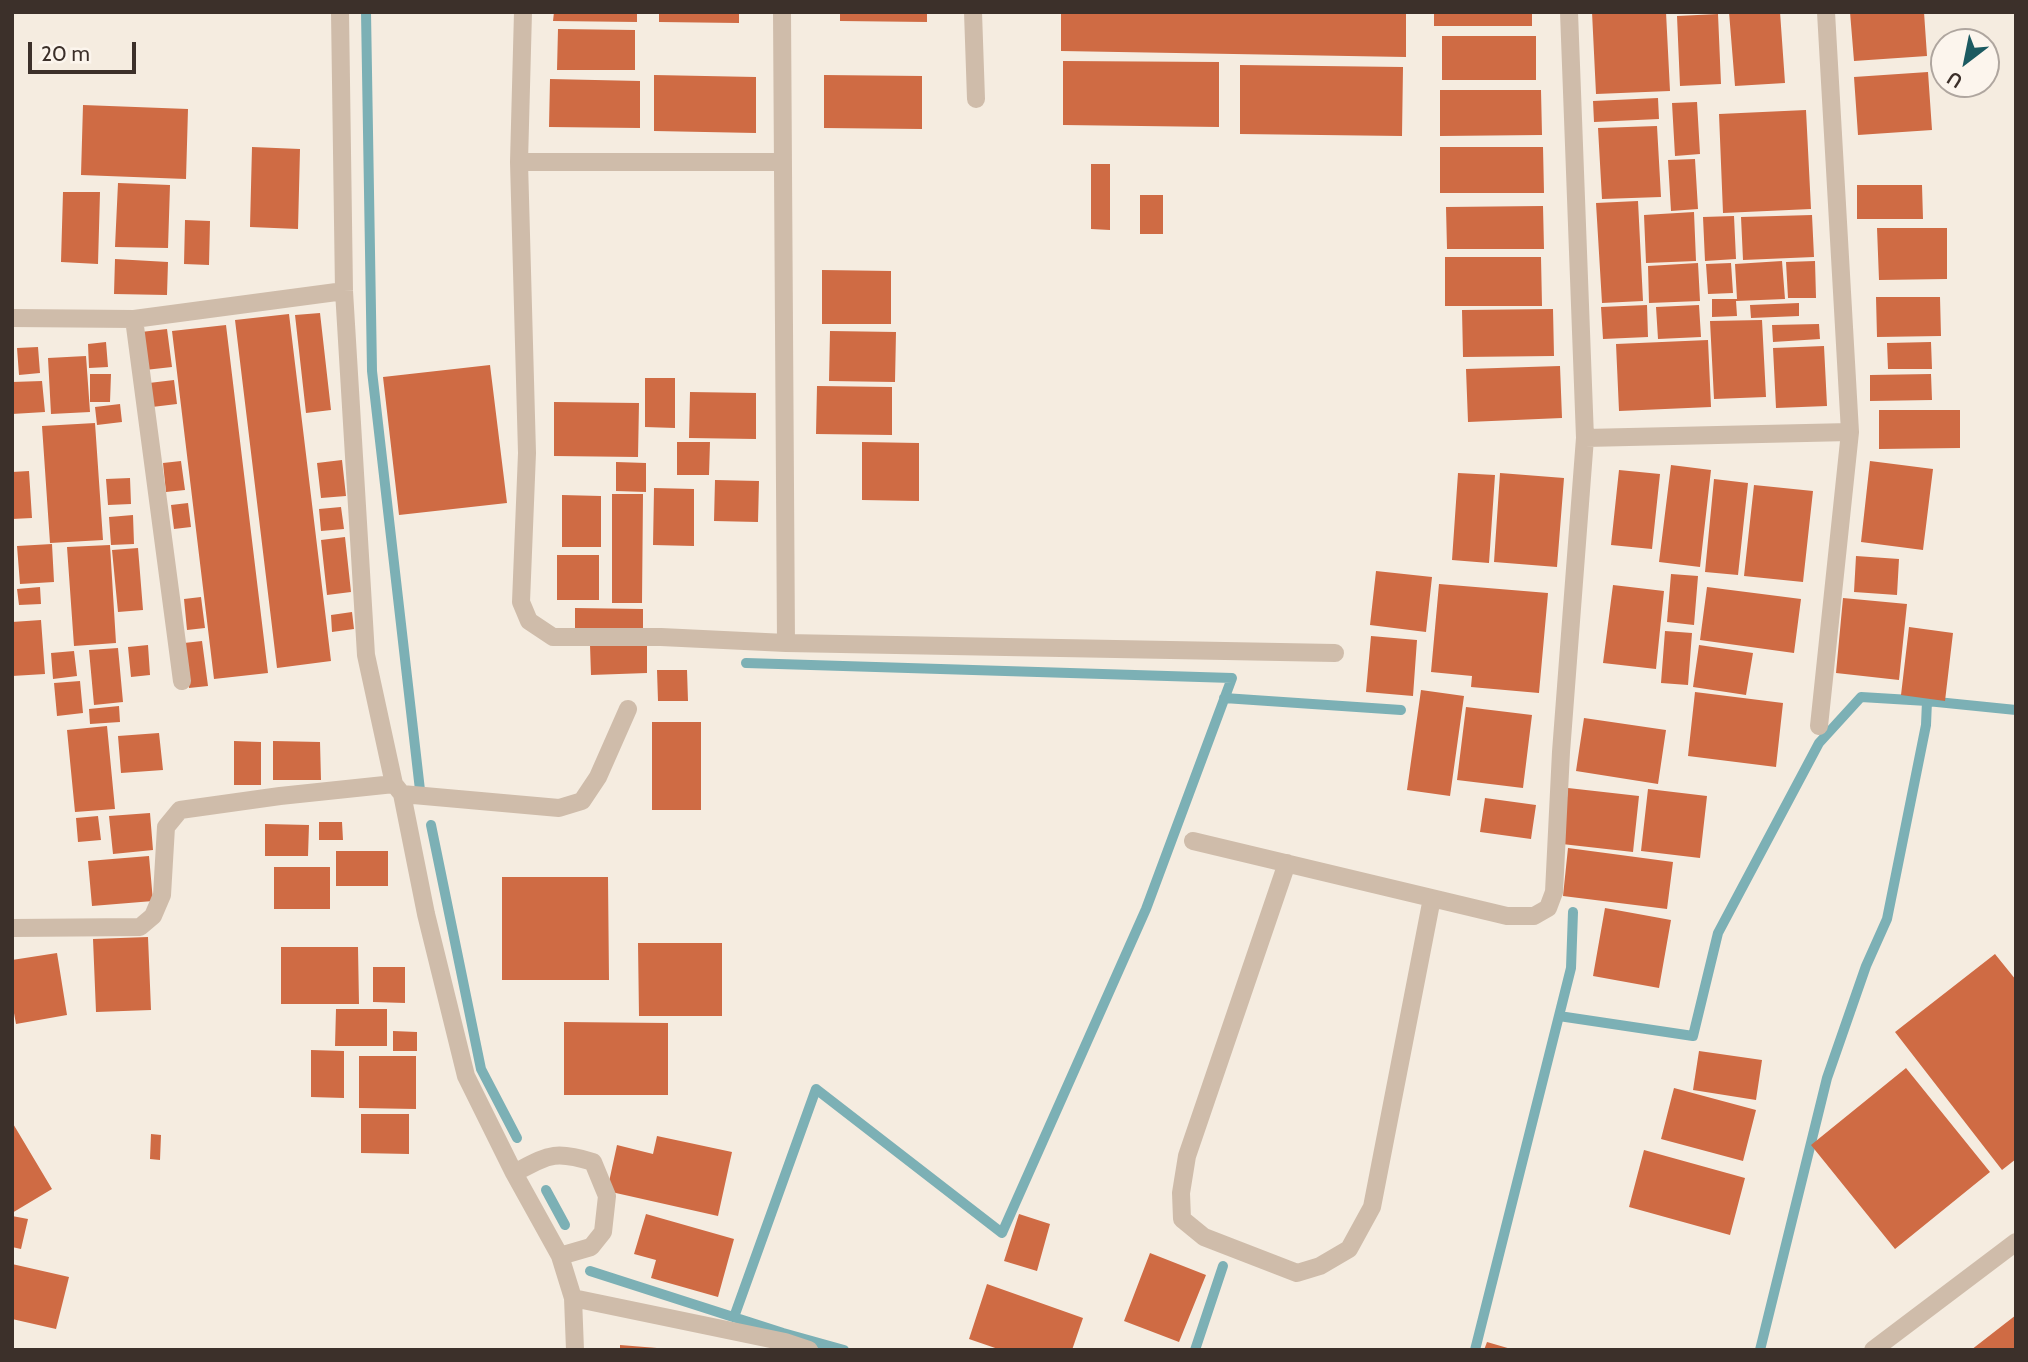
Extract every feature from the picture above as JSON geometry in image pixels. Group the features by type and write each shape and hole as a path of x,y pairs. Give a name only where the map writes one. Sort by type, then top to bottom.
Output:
{"street":[{"path":"340,12 344,291 366,655 466,1076 514,1173 560,1256 573,1298 575,1350"},
{"path":"523,12 519,162 527,453 521,601 529,621 554,638 661,637 786,643 1335,653"},
{"path":"782,12 786,643"},
{"path":"973,12 976,99"},
{"path":"1193,841 1507,916 1534,916 1548,908 1554,892 1561,752 1585,438 1569,12"},
{"path":"1819,726 1850,432 1826,12"},
{"path":"519,162 783,162"},
{"path":"12,318 134,318 344,291"},
{"path":"134,318 182,681"},
{"path":"1585,438 1850,432"},
{"path":"12,928 140,927 153,916 162,895 166,827 180,810 280,796 398,789 559,808 582,801 598,777 628,709"},
{"path":"1287,863 1187,1156 1181,1193 1182,1219 1204,1237 1297,1273 1320,1266 1349,1250 1372,1207 1432,898"},
{"path":"514,1173 544,1157 568,1154 593,1162 607,1196 603,1233 591,1247 560,1256"},
{"path":"1873,1350 2016,1242"},
{"path":"573,1298 785,1342 809,1350"}],"building":[{"path":"554,12 637,12 637,22 553,21"},
{"path":"659,12 739,12 739,23 659,22"},
{"path":"840,12 927,12 927,22 840,21"},
{"path":"1061,12 1406,12 1406,57 1061,51"},
{"path":"1434,12 1532,12 1532,26 1434,26"},
{"path":"1592,12 1666,12 1670,91 1596,94"},
{"path":"1729,12 1780,12 1785,83 1735,86"},
{"path":"1850,12 1924,12 1927,56 1854,61"},
{"path":"1718,14 1721,84 1680,86 1677,16"},
{"path":"558,29 635,30 635,70 557,70"},
{"path":"1442,36 1536,36 1536,80 1442,80"},
{"path":"1063,61 1219,62 1219,127 1063,125"},
{"path":"1240,65 1403,67 1402,136 1240,134"},
{"path":"1928,72 1932,130 1858,135 1854,77"},
{"path":"654,75 756,77 756,133 654,131"},
{"path":"824,75 922,76 922,129 824,128"},
{"path":"550,79 640,81 640,128 549,127"},
{"path":"1440,90 1541,90 1542,135 1440,136"},
{"path":"1658,98 1659,119 1594,122 1593,101"},
{"path":"1697,102 1700,154 1675,156 1672,103"},
{"path":"83,105 188,109 186,179 81,175"},
{"path":"1806,110 1811,209 1723,213 1719,114"},
{"path":"1657,126 1661,197 1602,199 1598,128"},
{"path":"252,147 300,149 298,229 250,227"},
{"path":"1440,147 1543,147 1544,193 1440,193"},
{"path":"1695,159 1698,209 1671,211 1668,160"},
{"path":"1091,164 1110,164 1110,230 1091,229"},
{"path":"118,183 170,185 168,248 115,247"},
{"path":"1857,185 1922,185 1923,219 1857,219"},
{"path":"63,192 100,192 98,264 61,262"},
{"path":"1140,195 1163,195 1163,234 1140,234"},
{"path":"1638,201 1643,301 1602,303 1596,203"},
{"path":"1543,206 1544,249 1447,249 1446,207"},
{"path":"1694,212 1696,261 1646,263 1644,215"},
{"path":"1812,215 1814,257 1743,260 1741,217"},
{"path":"1734,216 1736,259 1705,261 1703,217"},
{"path":"185,220 210,221 209,265 184,264"},
{"path":"1877,228 1947,228 1947,279 1879,280"},
{"path":"1445,257 1541,257 1542,306 1445,306"},
{"path":"115,259 168,262 167,295 114,294"},
{"path":"1782,261 1785,299 1736,301 1737,316 1712,317 1712,299 1737,299 1735,264"},
{"path":"1815,261 1816,298 1788,298 1786,262"},
{"path":"1698,263 1700,301 1649,303 1648,266"},
{"path":"1731,263 1733,293 1708,294 1706,264"},
{"path":"822,270 891,271 891,324 822,324"},
{"path":"1876,297 1940,297 1941,336 1877,337"},
{"path":"1799,303 1799,316 1751,318 1750,305"},
{"path":"1647,305 1648,337 1603,339 1601,307"},
{"path":"1699,305 1701,337 1658,339 1656,307"},
{"path":"1553,309 1554,356 1463,357 1462,310"},
{"path":"320,313 331,410 306,413 295,315"},
{"path":"289,314 331,661 277,668 235,320"},
{"path":"1762,320 1766,397 1714,399 1710,321"},
{"path":"1819,324 1820,339 1773,342 1772,325"},
{"path":"226,325 268,673 214,679 172,331"},
{"path":"167,329 172,367 145,370 141,332"},
{"path":"830,331 896,332 895,382 829,381"},
{"path":"1708,340 1711,407 1619,411 1616,344"},
{"path":"106,342 108,367 89,368 88,344"},
{"path":"1931,342 1932,369 1888,369 1887,343"},
{"path":"1824,346 1827,406 1776,408 1773,348"},
{"path":"38,347 40,373 19,375 17,348"},
{"path":"86,356 90,412 51,414 48,358"},
{"path":"490,365 507,503 399,515 383,377"},
{"path":"1560,366 1562,418 1468,422 1466,369"},
{"path":"90,374 111,374 110,402 90,402"},
{"path":"1931,374 1932,400 1870,401 1870,375"},
{"path":"645,378 675,378 675,428 645,427"},
{"path":"174,380 177,404 152,407 149,383"},
{"path":"42,381 45,412 12,414 12,382"},
{"path":"817,386 892,387 892,435 816,434"},
{"path":"690,392 756,393 756,439 689,438"},
{"path":"554,402 639,403 638,457 554,456"},
{"path":"120,404 122,422 97,425 95,407"},
{"path":"1879,410 1960,410 1960,448 1879,449"},
{"path":"95,423 103,540 50,543 42,426"},
{"path":"677,442 710,442 709,475 677,475"},
{"path":"862,442 919,443 919,501 862,500"},
{"path":"342,460 346,496 321,498 317,463"},
{"path":"181,461 185,490 166,492 163,463"},
{"path":"1870,461 1933,469 1923,550 1861,542"},
{"path":"616,462 646,463 646,492 616,491"},
{"path":"1671,465 1711,470 1700,567 1659,562"},
{"path":"1619,470 1660,474 1652,549 1611,545"},
{"path":"29,471 32,518 12,519 12,472"},
{"path":"1458,473 1495,475 1489,563 1452,560"},
{"path":"1500,473 1564,478 1557,567 1494,562"},
{"path":"130,478 131,504 108,505 106,479"},
{"path":"1714,479 1748,483 1738,575 1705,572"},
{"path":"715,480 759,481 758,522 714,521"},
{"path":"1754,485 1813,491 1803,582 1744,576"},
{"path":"654,488 694,489 694,546 653,545"},
{"path":"612,494 643,494 642,603 612,603"},
{"path":"562,495 601,496 601,547 562,547"},
{"path":"188,503 191,527 174,529 171,505"},
{"path":"341,507 344,529 321,531 319,509"},
{"path":"133,515 134,544 111,545 109,517"},
{"path":"345,537 351,592 327,595 321,540"},
{"path":"52,544 54,582 20,584 17,546"},
{"path":"110,545 116,643 74,646 67,547"},
{"path":"138,548 143,610 118,612 112,550"},
{"path":"557,555 599,555 599,600 557,600"},
{"path":"1856,556 1899,559 1897,595 1854,592"},
{"path":"1376,571 1432,577 1426,632 1370,625"},
{"path":"1671,574 1698,576 1694,625 1667,622"},
{"path":"1439,584 1548,593 1539,693 1471,687 1472,676 1431,672"},
{"path":"1613,585 1664,591 1656,669 1603,663"},
{"path":"40,587 41,604 19,605 17,589"},
{"path":"1707,587 1801,599 1794,653 1700,640"},
{"path":"201,597 205,628 187,630 184,599"},
{"path":"1843,598 1907,604 1899,680 1836,673"},
{"path":"575,608 643,609 643,633 575,632"},
{"path":"352,612 354,629 332,632 331,615"},
{"path":"41,620 45,674 12,676 12,622"},
{"path":"1909,627 1953,633 1945,701 1901,695"},
{"path":"1665,631 1692,633 1688,685 1661,683"},
{"path":"1371,636 1417,640 1413,696 1366,692"},
{"path":"202,641 208,686 189,688 184,643"},
{"path":"647,644 647,673 591,675 590,645"},
{"path":"148,645 150,675 131,677 128,647"},
{"path":"1699,645 1753,653 1746,695 1693,687"},
{"path":"118,648 123,702 94,705 89,650"},
{"path":"74,651 77,676 53,679 51,653"},
{"path":"657,670 687,670 688,701 658,701"},
{"path":"80,681 83,713 57,716 54,683"},
{"path":"1421,690 1464,696 1450,796 1407,790"},
{"path":"1695,692 1783,703 1776,767 1688,756"},
{"path":"119,706 120,722 90,724 89,709"},
{"path":"1466,707 1532,715 1523,788 1457,780"},
{"path":"1584,718 1666,730 1658,784 1576,771"},
{"path":"652,722 701,722 701,810 652,810"},
{"path":"107,726 115,809 75,812 67,730"},
{"path":"159,733 163,770 121,773 118,736"},
{"path":"234,741 261,742 261,785 234,785"},
{"path":"273,741 320,742 321,780 273,780"},
{"path":"1568,788 1639,796 1633,852 1562,844"},
{"path":"1648,789 1707,796 1700,858 1641,851"},
{"path":"1485,798 1536,805 1531,839 1480,832"},
{"path":"150,813 153,850 113,854 109,816"},
{"path":"98,816 101,840 78,842 76,818"},
{"path":"319,822 342,822 343,840 319,840"},
{"path":"265,824 309,825 308,856 265,856"},
{"path":"1568,848 1673,862 1667,909 1563,896"},
{"path":"336,851 388,851 388,886 336,886"},
{"path":"149,856 153,901 92,906 88,861"},
{"path":"274,867 330,867 330,909 274,909"},
{"path":"502,877 608,877 609,980 502,980"},
{"path":"1605,908 1671,920 1659,988 1593,976"},
{"path":"148,937 151,1010 96,1012 93,939"},
{"path":"638,943 722,943 722,1016 639,1016"},
{"path":"281,947 358,947 359,1004 281,1004"},
{"path":"57,953 67,1015 16,1024 12,1002 12,960"},
{"path":"1995,954 2016,980 2016,1159 2002,1170 1895,1032"},
{"path":"373,967 405,967 405,1003 373,1002"},
{"path":"336,1009 387,1009 387,1046 335,1046"},
{"path":"564,1022 668,1023 668,1095 564,1095"},
{"path":"393,1031 417,1032 417,1051 393,1051"},
{"path":"311,1050 344,1051 344,1098 311,1097"},
{"path":"1699,1051 1762,1060 1756,1100 1693,1090"},
{"path":"359,1056 416,1056 416,1109 359,1108"},
{"path":"1906,1068 1990,1172 1895,1249 1811,1145"},
{"path":"1674,1088 1756,1110 1743,1161 1661,1139"},
{"path":"361,1114 409,1114 409,1154 361,1153"},
{"path":"12,1122 52,1189 12,1213"},
{"path":"151,1134 161,1135 160,1160 150,1159"},
{"path":"657,1136 732,1152 718,1216 607,1191 617,1145 653,1154"},
{"path":"1644,1150 1745,1178 1730,1235 1629,1207"},
{"path":"646,1214 734,1239 718,1297 651,1278 656,1260 634,1254"},
{"path":"1019,1214 1050,1224 1037,1271 1004,1261"},
{"path":"12,1216 28,1219 21,1249 12,1247"},
{"path":"1150,1253 1206,1275 1179,1342 1124,1321"},
{"path":"12,1264 69,1277 56,1329 12,1319"},
{"path":"987,1284 1083,1318 1072,1350 1001,1350 969,1339"},
{"path":"2016,1315 2016,1350 1971,1350"},
{"path":"1487,1342 1511,1349 1484,1350"},
{"path":"620,1345 657,1348 657,1350 620,1350"}],"waterway":[{"path":"366,12 372,371 420,790"},
{"path":"734,1317 816,1089 1002,1233 1146,909 1232,678 746,663"},
{"path":"1559,1016 1693,1036 1718,933 1819,743 1861,697 1927,701"},
{"path":"1224,698 1401,710"},
{"path":"1760,1350 1827,1078 1866,966 1887,919 1926,725 1927,701 2016,710"},
{"path":"431,825 481,1069 517,1138"},
{"path":"1475,1350 1571,968 1573,912"},
{"path":"546,1190 565,1225"},
{"path":"1195,1350 1223,1266"},
{"path":"590,1271 844,1350"}]}
